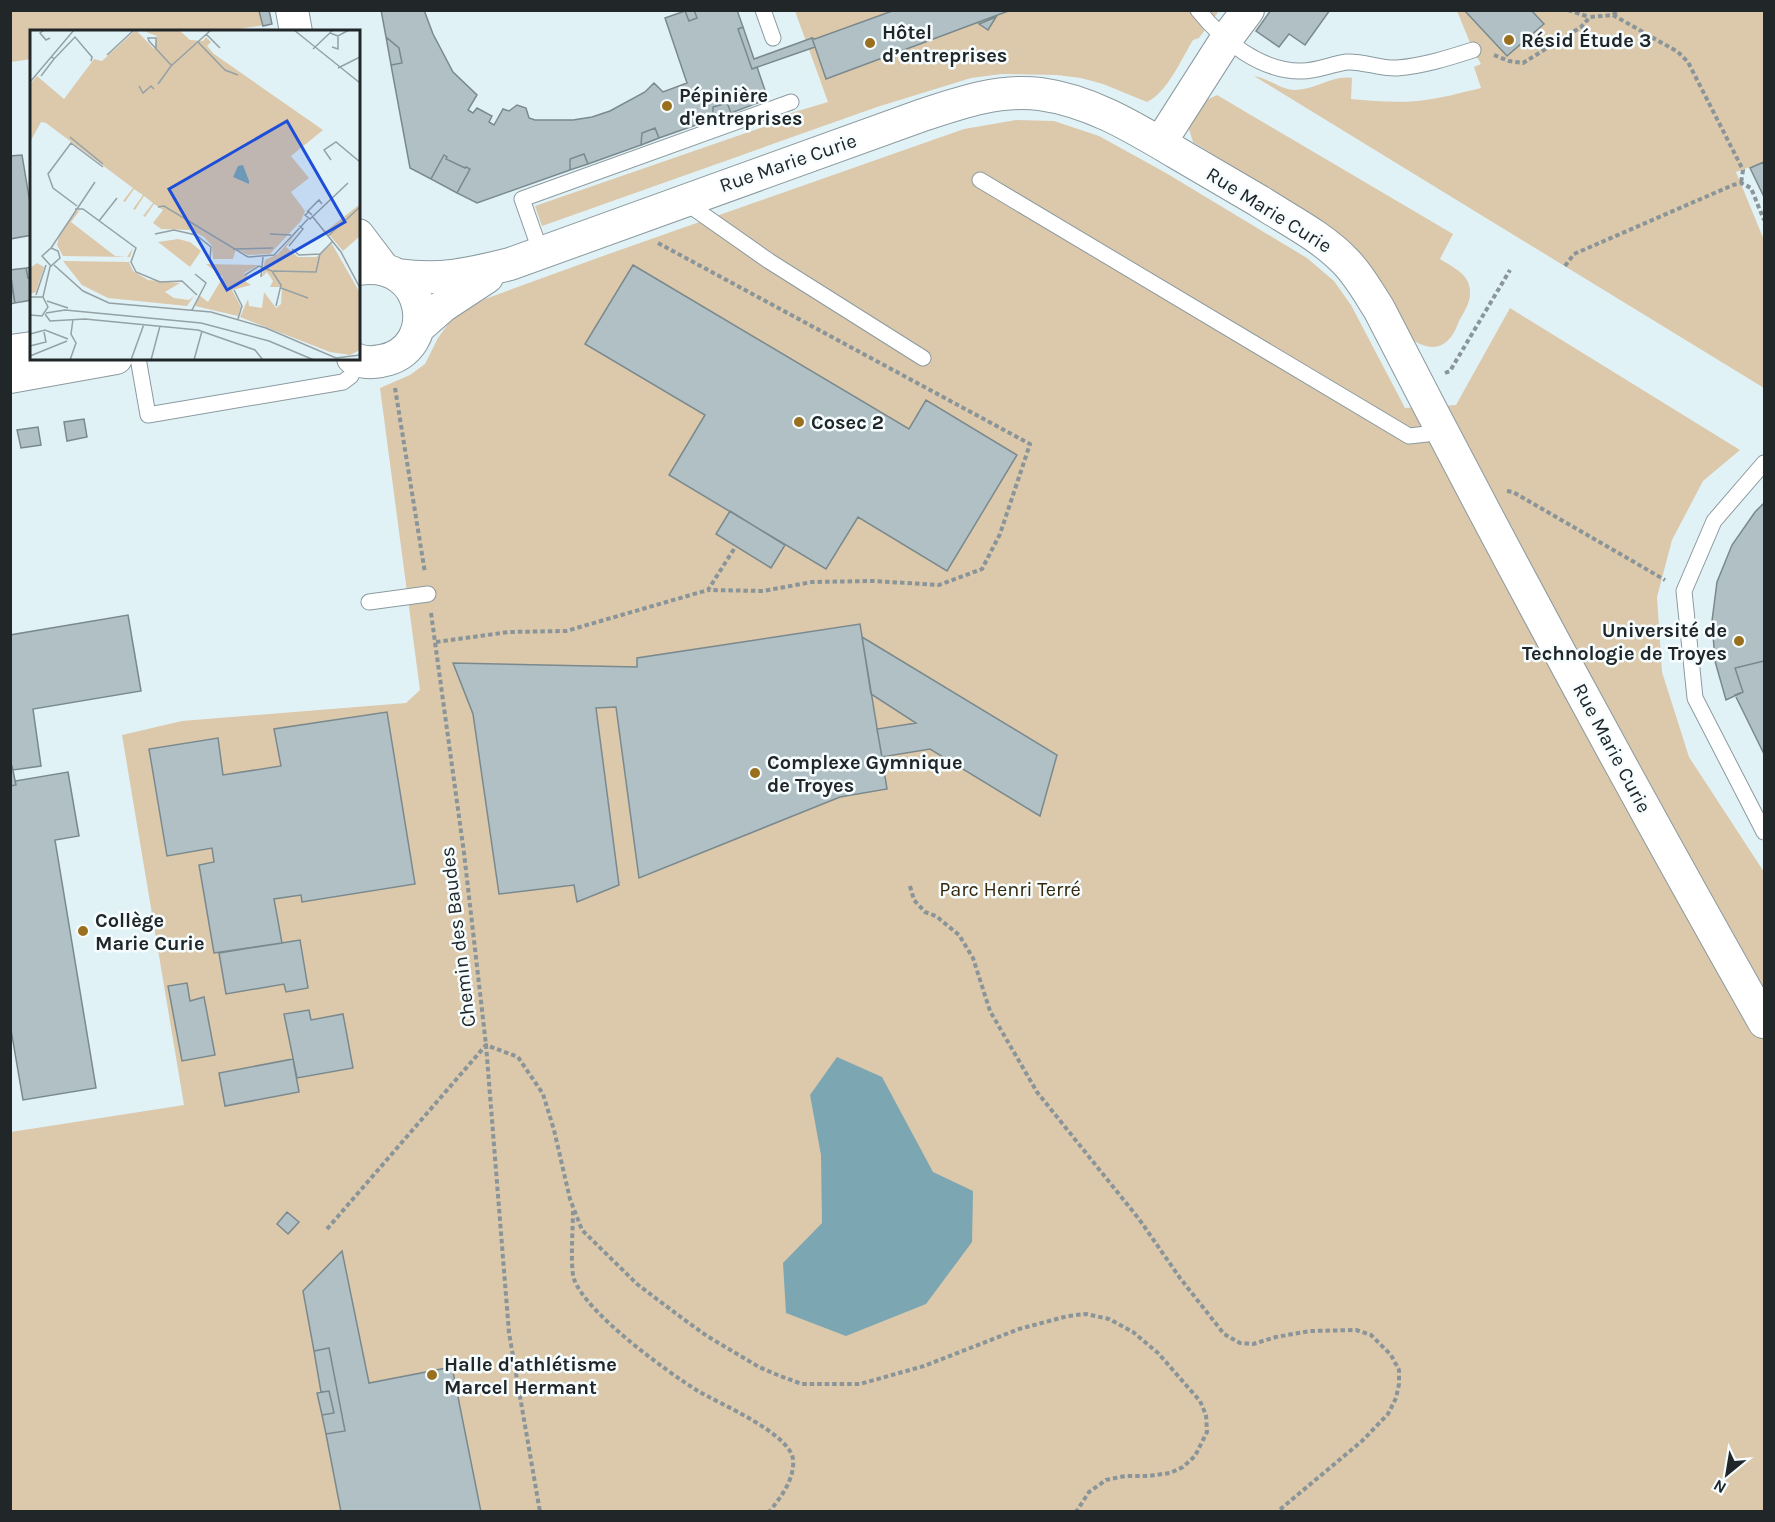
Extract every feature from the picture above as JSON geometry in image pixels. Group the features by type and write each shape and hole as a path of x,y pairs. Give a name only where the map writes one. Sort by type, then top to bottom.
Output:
{"street":[{"path":"292,10 297,30"},
{"path":"1160,143 1227,38 1248,10"},
{"name":"Rue Marie Curie","path":"380,271 442,278 466,275 510,264 682,200 960,103 989,95 1020,93 1065,98 1095,108 1160,143 1323,242 1345,261 1362,282 1379,309 1440,428 1647,814 1764,1022"},
{"path":"360,239 380,271 409,285 417,298 420,312 418,328"},
{"name":"Rue Marie Curie","path":"387,360 401,353 412,342 418,328 443,306 510,264"},
{"path":"10,351 30,348"},
{"path":"10,377 105,360"},
{"path":"359,360 372,363 387,360"}],"lane":[{"path":"763,10 773,38"},
{"path":"1198,10 1209,24 1258,61 1296,71 1304,72 1348,62 1396,68 1436,62 1473,50"},
{"path":"542,253 522,199 791,102"},
{"path":"980,180 1409,436 1427,434 1440,428"},
{"path":"682,200 769,261 923,358"},
{"path":"138,360 147,415 343,382 351,376 355,360"},
{"path":"1764,463 1714,521 1684,591 1695,698 1764,832"},
{"path":"369,602 428,594"}],"path":[{"path":"1568,10 1590,17 1613,15 1620,10"},
{"path":"1613,15 1678,52 1688,62 1743,170 1741,183"},
{"path":"1473,50 1523,63 1581,27 1590,17"},
{"path":"1565,266 1574,254 1741,183 1751,188 1764,220"},
{"path":"436,642 510,632 566,631 708,590 763,591 812,582 874,581 939,585 982,569 1000,534 1030,444 655,241"},
{"path":"1418,385 1450,371 1510,270"},
{"name":"Chemin des Baudes","path":"387,360 395,386 436,642 464,853 486,1046 509,1334 540,1512"},
{"path":"1503,490 1513,492 1684,591"},
{"path":"708,590 734,549"},
{"path":"910,886 914,900 926,912 936,916 958,935 973,958 990,1011 1037,1092 1139,1219 1180,1278 1224,1334 1240,1343 1253,1344 1310,1331 1356,1330 1371,1335 1391,1355 1399,1370 1399,1384 1396,1398 1388,1414 1362,1441 1276,1512"},
{"path":"327,1229 486,1046 518,1057 543,1094 573,1207 582,1230 637,1284 707,1336 759,1367 802,1384 860,1384 924,1366 1019,1329 1068,1316 1086,1314 1109,1319 1127,1328 1158,1353 1200,1401 1206,1415 1207,1432 1195,1456 1183,1467 1170,1473 1125,1476 1106,1480 1089,1492 1076,1512"},
{"path":"573,1207 573,1277 582,1296 646,1354 697,1390 766,1429 786,1444 793,1458 791,1478 781,1497 769,1512"}],"green space":[{"path":"11,11 269,11 272,24 232,30 30,30 30,59 11,62"},
{"path":"795,11 1219,11 1199,38 1193,40 1161,91 1147,102 1103,84 1081,78 1002,74 971,78 877,107 542,226 535,206 781,121 781,116 828,102"},
{"path":"1457,11 1464,11 1507,56 1544,25 1531,11 1764,11 1764,162 1736,172 1764,240 1764,388 1254,76 1295,90 1310,88 1337,79 1352,78 1351,99 1384,102 1425,100 1481,88 1474,67 1481,64"},
{"path":"1217,95 1453,234 1440,259 1463,275 1470,288 1470,298 1449,340 1433,347 1422,345 1410,338 1324,224 1193,142 1188,126 1202,102"},
{"name":"Parc Henri Terré","path":"1016,120 1054,121 1099,136 1166,173 1307,258 1334,281 1351,305 1405,408 1456,405 1510,308 1740,450 1703,481 1672,540 1657,597 1662,672 1689,757 1764,872 1764,1511 11,1512 11,1132 184,1105 122,735 182,721 406,703 420,690 380,388 410,375 425,364 438,338 453,317 485,299 964,129"}],"water":[{"path":"837,1057 882,1077 933,1172 973,1191 972,1242 926,1304 846,1336 786,1313 783,1263 822,1223 821,1155 810,1095"}],"building":[{"path":"269,10 272,24 263,26 259,11"},
{"name":"Pépinière d'entreprises","path":"381,10 424,10 433,34 453,72 477,95 468,110 473,113 477,108 492,116 489,122 494,125 503,109 509,111 517,105 526,108 529,118 535,120 573,120 610,111 645,92 654,83 663,92 687,83 665,18 685,11 689,21 697,18 694,10 737,10 743,27 738,29 752,69 757,67 768,99 731,113 727,103 713,107 713,119 659,138 655,128 642,133 641,145 588,164 584,154 570,159 570,170 477,203 457,193 470,169 446,159 444,155 431,179 410,168 391,65 402,63 399,48 386,37"},
{"path":"694,10 697,18 689,21 685,11"},
{"name":"Hôtel d’entreprises","path":"895,10 1011,10 826,79 812,38 815,39"},
{"path":"1271,10 1330,10 1305,45 1289,34 1279,47 1256,31"},
{"name":"Résid Étude 3","path":"1464,10 1531,10 1544,24 1507,56"},
{"path":"996,17 988,30 979,24"},
{"path":"743,27 754,59 812,38 815,47 752,69 738,29"},
{"path":"386,37 399,48 402,63 391,65"},
{"path":"727,103 731,113 713,119 713,107"},
{"path":"655,128 659,138 641,145 642,133"},
{"path":"584,154 588,164 570,170 570,159"},
{"path":"22,155 30,203 30,235 10,239 10,156"},
{"path":"444,155 446,159 470,169 457,193 431,179"},
{"path":"1764,162 1764,197 1750,168"},
{"name":"Cosec 2","path":"633,265 909,429 926,400 1017,455 947,571 858,517 826,569 669,475 705,415 585,344"},
{"path":"30,267 30,278 28,278 26,268"},
{"path":"26,268 28,278 30,278 30,300 15,303 10,270"},
{"path":"10,278 15,303 10,304"},
{"path":"84,419 87,437 67,441 64,422"},
{"path":"38,427 41,445 21,448 17,430"},
{"name":"Université de Technologie de Troyes","path":"1764,503 1764,661 1735,668 1743,692 1726,700 1715,661 1712,621 1717,582 1732,545"},
{"path":"730,511 785,545 771,568 716,534"},
{"path":"128,615 141,691 33,709 41,766 13,770 10,766 10,635"},
{"name":"Complexe Gymnique de Troyes","path":"860,624 887,789 840,797 639,878 616,707 596,708 619,885 577,902 574,885 499,894 473,714 453,663 637,667 637,658"},
{"path":"862,637 1057,755 1040,816 930,749 882,757 877,729 916,723 871,694"},
{"name":"Université de Technologie de Troyes","path":"1764,661 1764,754 1735,695 1743,692 1735,668"},
{"path":"387,712 415,884 302,902 301,895 274,899 282,943 214,953 199,865 214,862 212,848 167,856 149,749 218,738 223,775 281,766 274,729"},
{"path":"10,766 12,766 16,785 10,786"},
{"path":"68,772 79,836 55,840 96,1088 23,1100 10,1024 10,786 16,785 15,781"},
{"path":"300,940 308,988 286,992 284,984 226,994 219,953"},
{"path":"187,983 190,1001 204,997 215,1055 182,1061 168,986"},
{"path":"309,1010 311,1020 343,1014 353,1068 297,1078 284,1014"},
{"path":"293,1059 299,1092 225,1106 219,1073"},
{"path":"287,1212 299,1222 288,1234 277,1224"},
{"name":"Halle d'athlétisme Marcel Hermant","path":"342,1251 369,1383 452,1367 481,1512 341,1512 326,1434 345,1431 329,1348 314,1351 303,1291"},
{"path":"329,1348 345,1431 326,1434 322,1415 334,1413 329,1391 321,1392 314,1351"},
{"path":"329,1391 334,1413 322,1415 317,1393"}],"place":[{"name":"Résid Étude 3","path":"1509,40"},
{"name":"Hôtel d’entreprises","path":"870,43"},
{"name":"Pépinière d'entreprises","path":"667,106"},
{"name":"Cosec 2","path":"799,422"},
{"name":"Université de Technologie de Troyes","path":"1739,641"},
{"name":"Complexe Gymnique de Troyes","path":"755,773"},
{"name":"Collège Marie Curie","path":"83,931"},
{"name":"Halle d'athlétisme Marcel Hermant","path":"432,1375"}]}
